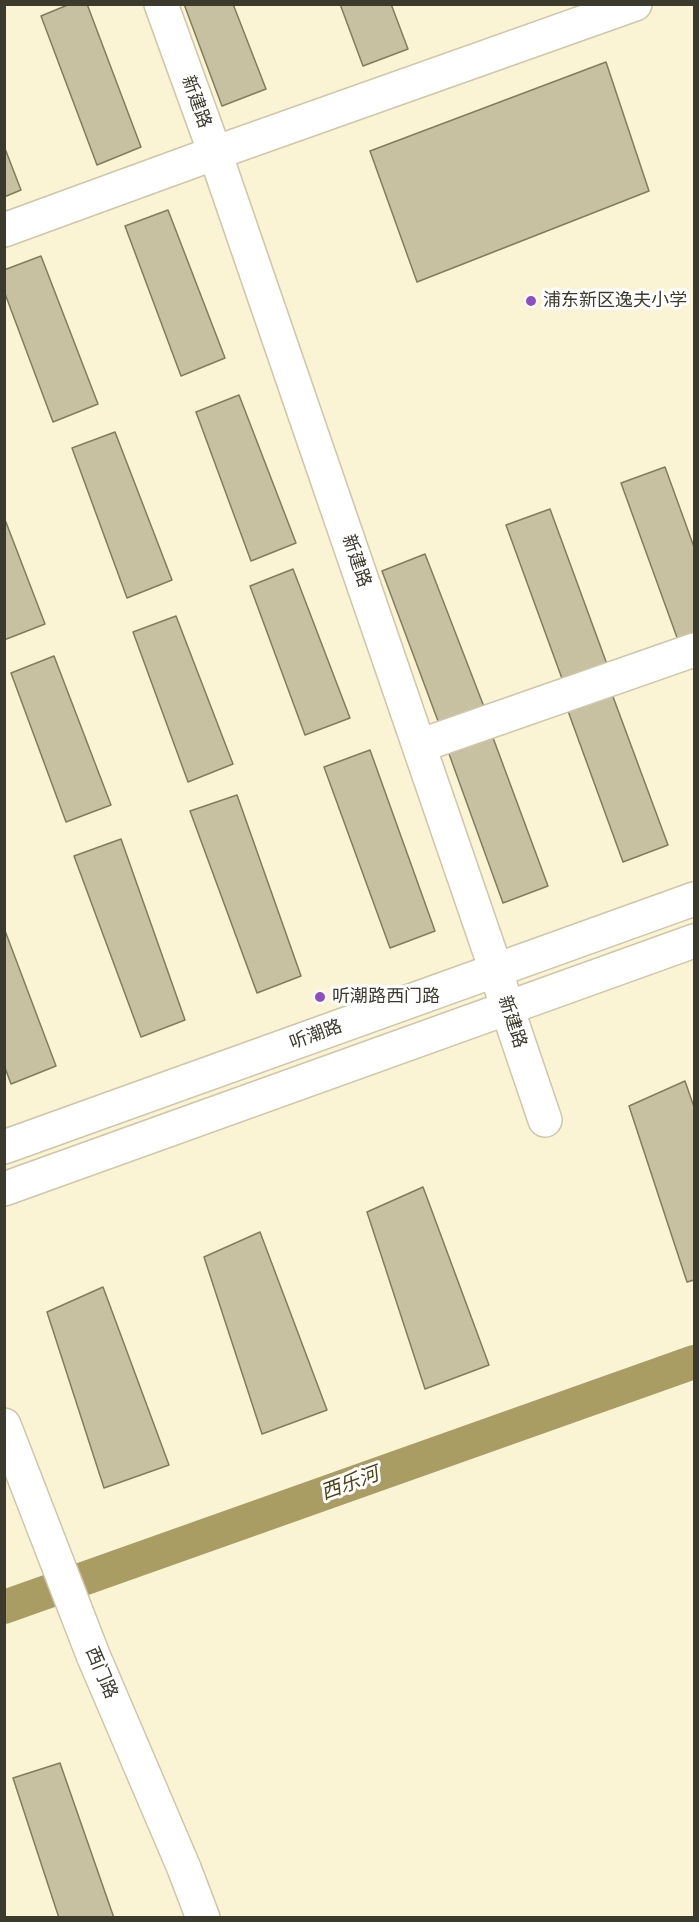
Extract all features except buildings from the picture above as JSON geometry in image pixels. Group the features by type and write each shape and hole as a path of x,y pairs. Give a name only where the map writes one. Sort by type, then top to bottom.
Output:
{"street":[{"name":"新建路","path":"161,4 215,153 496,970 545,1120"},
{"path":"4,230 635,4"},
{"path":"419,746 694,650"},
{"name":"听潮路","path":"4,1147 694,899"},
{"path":"4,1189 694,941"},
{"name":"西门路","path":"4,1425 93,1655 203,1917"}],"waterway":[{"name":"西乐河","path":"4,1607 694,1362"}],"place":[{"name":"浦东新区逸夫小学","path":"531,301"},
{"name":"听潮路西门路","path":"320,997"}]}
